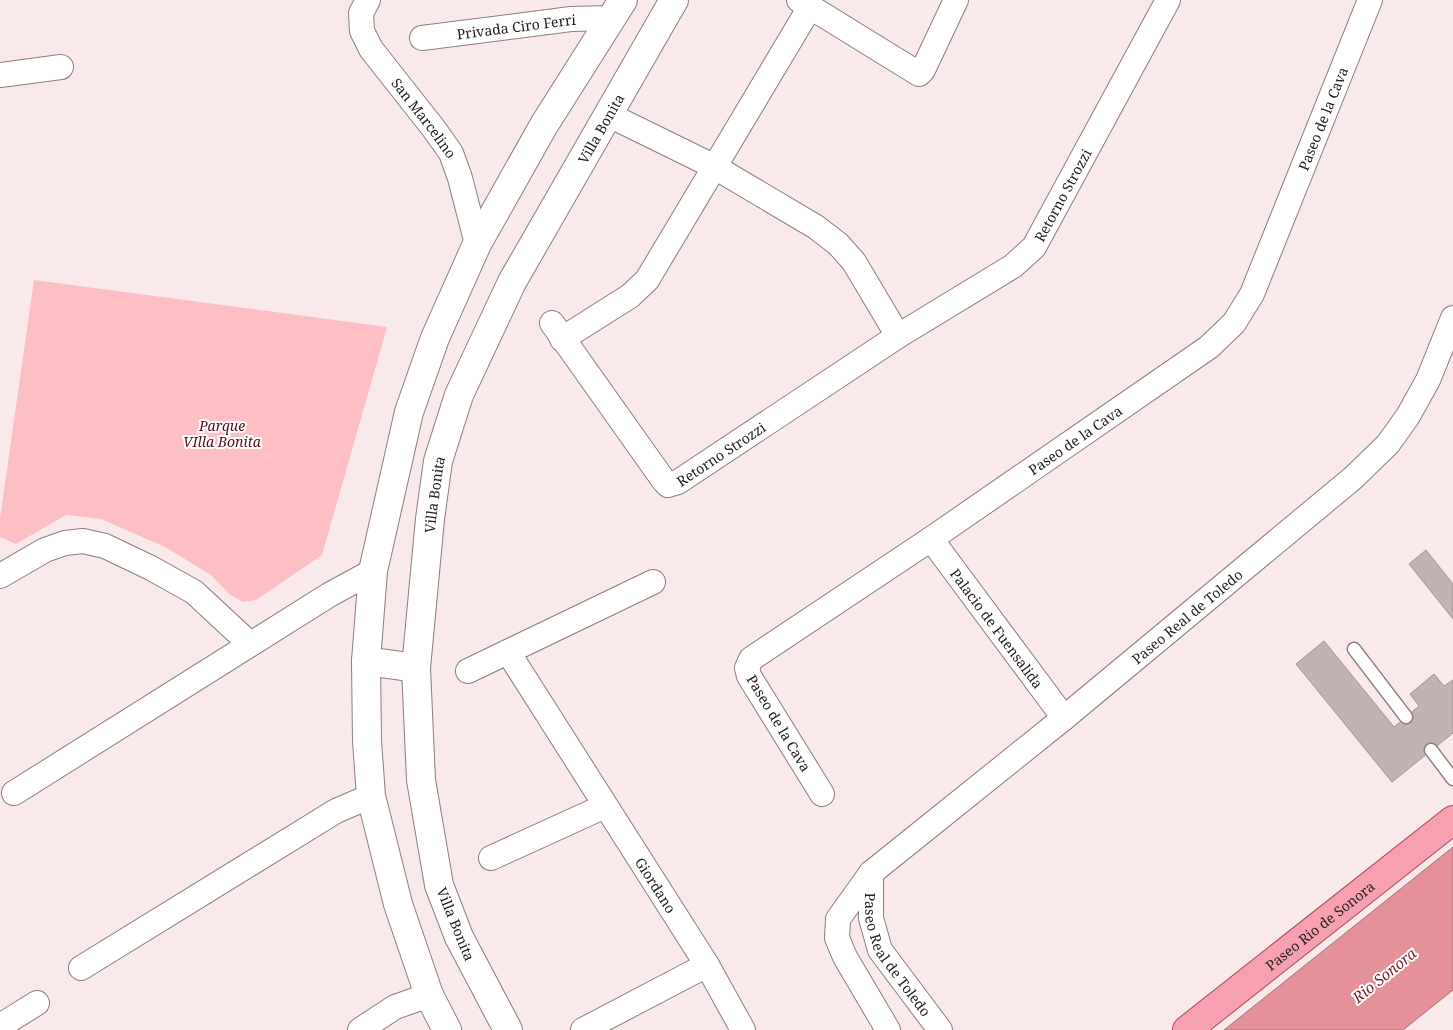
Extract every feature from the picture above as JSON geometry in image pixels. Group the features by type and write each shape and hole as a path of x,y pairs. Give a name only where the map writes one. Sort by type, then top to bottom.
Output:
{"main road":[{"name":"Paseo Rio de Sonora","path":"1187,1030 1453,820"}],"street":[{"name":"San Marcelino","path":"368,0 362,13 362,31 371,49 451,153 460,178 478,244"},
{"name":"Villa Bonita","path":"508,1030 459,937 439,885 421,780 416,668 430,519 438,461 460,395 512,282 674,0"},
{"name":"Retorno Strozzi","path":"956,0 923,70 919,74 916,74 804,3 647,280 630,296 557,331 668,485 678,482 898,336 1013,266 1034,247 1168,0"},
{"name":"Paseo de la Cava","path":"822,794 749,676 747,668 750,659 931,539 1209,347 1234,323 1252,294 1366,1"},
{"path":"447,1030 429,995 398,904 371,796 367,741 366,661 373,571 410,412 435,338 478,244 544,125 617,9"},
{"name":"Privada Ciro Ferri","path":"422,38 571,18 617,9"},
{"path":"0,75 61,67"},
{"path":"609,115 713,166 816,227 838,244 854,262 898,336"},
{"name":"Paseo Real de Toledo","path":"888,1030 845,957 837,938 838,919 871,873 1064,718 1353,478 1388,444 1408,416 1428,380 1453,318"},
{"name":"Palacio de Fuensalida","path":"931,539 1064,718"},
{"path":"0,576 45,550 65,543 83,540 105,546 151,568 194,592 250,644"},
{"path":"14,792 329,595 373,571"},
{"path":"468,671 653,582"},
{"name":"Giordano","path":"508,652 707,966 743,1030"},
{"path":"366,661 416,668"},
{"path":"81,968 336,811 371,796"},
{"path":"491,858 604,806"},
{"name":"Paseo Real de Toledo","path":"871,873 870,918 880,950 940,1030"},
{"path":"583,1030 707,966"},
{"path":"360,1030 395,1006 429,995"},
{"path":"0,1026 38,1003"}],"lane":[{"path":"1354,649 1406,717"},
{"path":"1431,750 1453,780"}],"green space":[{"name":"Parque VIlla Bonita","path":"34,280 387,327 322,555 256,600 243,602 229,594 211,575 165,547 101,519 66,515 16,544 0,537 0,519"}],"water":[{"name":"Rio Sonora","path":"1453,847 1453,990 1403,1030 1224,1030"}],"building":[{"path":"1426,550 1453,584 1453,619 1409,564"},
{"path":"1324,641 1394,727 1419,706 1410,694 1434,674 1444,686 1453,680 1453,733 1392,782 1296,664"}]}
